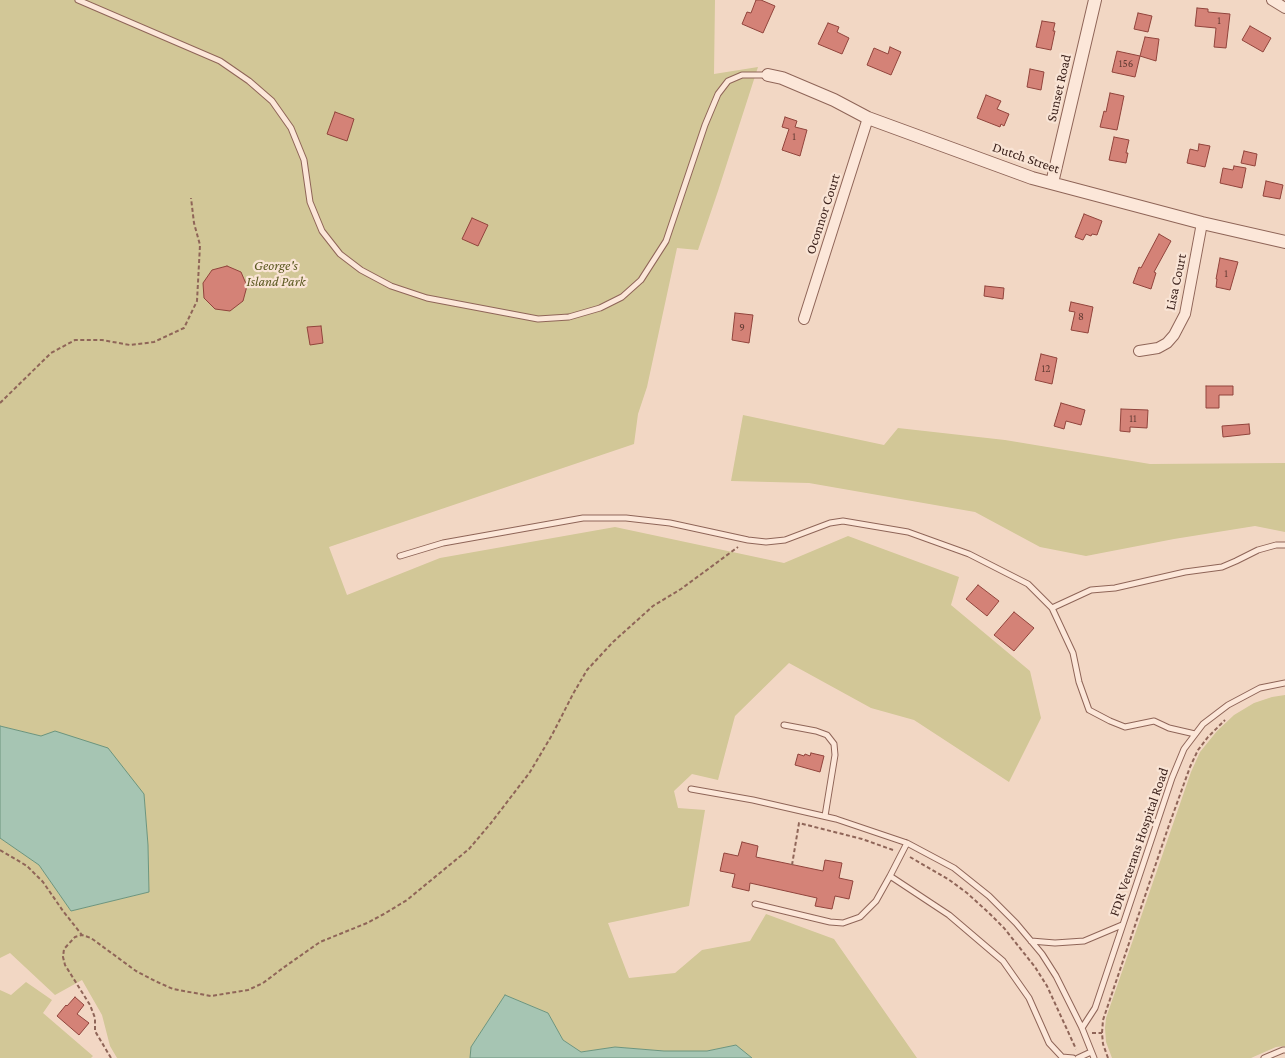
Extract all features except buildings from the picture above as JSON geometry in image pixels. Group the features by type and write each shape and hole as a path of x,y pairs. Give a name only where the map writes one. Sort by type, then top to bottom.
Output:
{"street":[{"name":"Sunset Road","path":"1052,184 1095,0"},
{"path":"1272,0 1285,8"},
{"name":"Dutch Street","path":"768,75 782,78 828,97 868,118 1032,178 1202,223 1285,242"},
{"name":"Oconnor Court","path":"804,319 868,118"},
{"name":"Lisa Court","path":"1140,351 1158,348 1167,343 1174,335 1185,314 1202,223"}],"lane":[{"path":"78,0 220,61 249,81 272,101 291,128 304,160 310,202 322,231 340,254 360,270 391,286 428,298 538,319 569,317 600,308 622,297 641,280 666,241 705,125 718,94 728,81 742,75 768,75"},
{"path":"400,556 443,544 583,518 626,518 670,523 748,540 766,542 786,540 830,522 843,521 908,532 969,554 1028,584 1052,608 1073,653 1079,682 1088,710 1125,727 1154,721 1169,728 1195,734"},
{"path":"1052,608 1091,590 1115,588 1185,572 1222,566 1258,550 1276,545 1285,545"},
{"name":"FDR Veterans Hospital Road","path":"1082,1028 1095,1008 1172,778 1184,749 1203,724 1228,705 1260,688 1285,682"},
{"path":"784,725 816,731 827,736 834,744 835,755 825,816"},
{"path":"691,789 753,800 836,819 907,843 954,868 989,896 1042,954 1056,976 1082,1028 1094,1058"},
{"path":"755,904 830,922 843,923 860,917 876,901 907,843"},
{"path":"890,876 949,915 1003,961 1029,998 1050,1043 1062,1057 1073,1058"},
{"path":"1031,941 1055,943 1084,941 1122,925"},
{"path":"1264,1058 1285,1050"},
{"path":"1078,1058 1091,1052"}],"path":[{"path":"0,403 51,353 75,340 102,340 130,345 154,342 184,328 197,301 200,244 194,223 191,198"},
{"path":"0,850 27,866 43,882 82,935 91,938 136,971 173,989 211,996 248,990 263,983 320,942 366,923 407,900 469,849 530,772 587,670 653,606 681,589 748,540"},
{"path":"1108,1058 1103,1044 1103,1020 1190,767 1198,750 1226,718"},
{"path":"792,864 799,823 862,839 896,851"},
{"path":"908,856 960,889 1004,928 1047,986 1077,1051"},
{"path":"82,935 75,937 70,942 64,949 63,957 65,965 90,1005 95,1018 95,1031 111,1058"},
{"path":"1096,1033 1102,1033"}],"green space":[{"name":"George's Island Park","path":"0,0 715,0 714,74 758,67 698,250 677,248 647,387 638,414 634,444 329,547 347,595 440,558 615,527 784,563 848,536 959,577 951,605 1030,671 1041,718 1009,782 914,720 871,708 789,663 735,716 718,780 692,774 674,791 678,808 705,810 689,906 608,923 629,978 675,973 702,950 750,941 766,914 834,939 917,1058 752,1058 736,1045 707,1051 664,1051 615,1047 581,1052 563,1040 548,1013 505,995 471,1047 470,1058 117,1058 110,1046 102,1015 82,980 55,995 10,953 0,958 0,838 39,865 71,911 149,892 144,794 41,736 0,726"},
{"path":"743,415 884,445 898,428 1005,440 1150,464 1285,463 1285,532 1255,526 1086,556 1040,547 975,512 809,483 731,481"},
{"path":"1285,695 1285,1046 1276,1047 1251,1058 1112,1058 1106,1042 1106,1018 1191,772 1200,752 1217,731 1234,715 1254,703"},
{"path":"26,982 52,1000 43,1013 93,1056 91,1058 0,1058 0,990 11,995"}],"shaded area":[{"path":"0,726 41,736 55,731 108,748 144,794 149,892 71,911 39,865 0,838"},
{"path":"505,995 548,1013 563,1040 581,1052 615,1047 664,1051 707,1051 736,1045 752,1058 470,1058 471,1047"}]}
